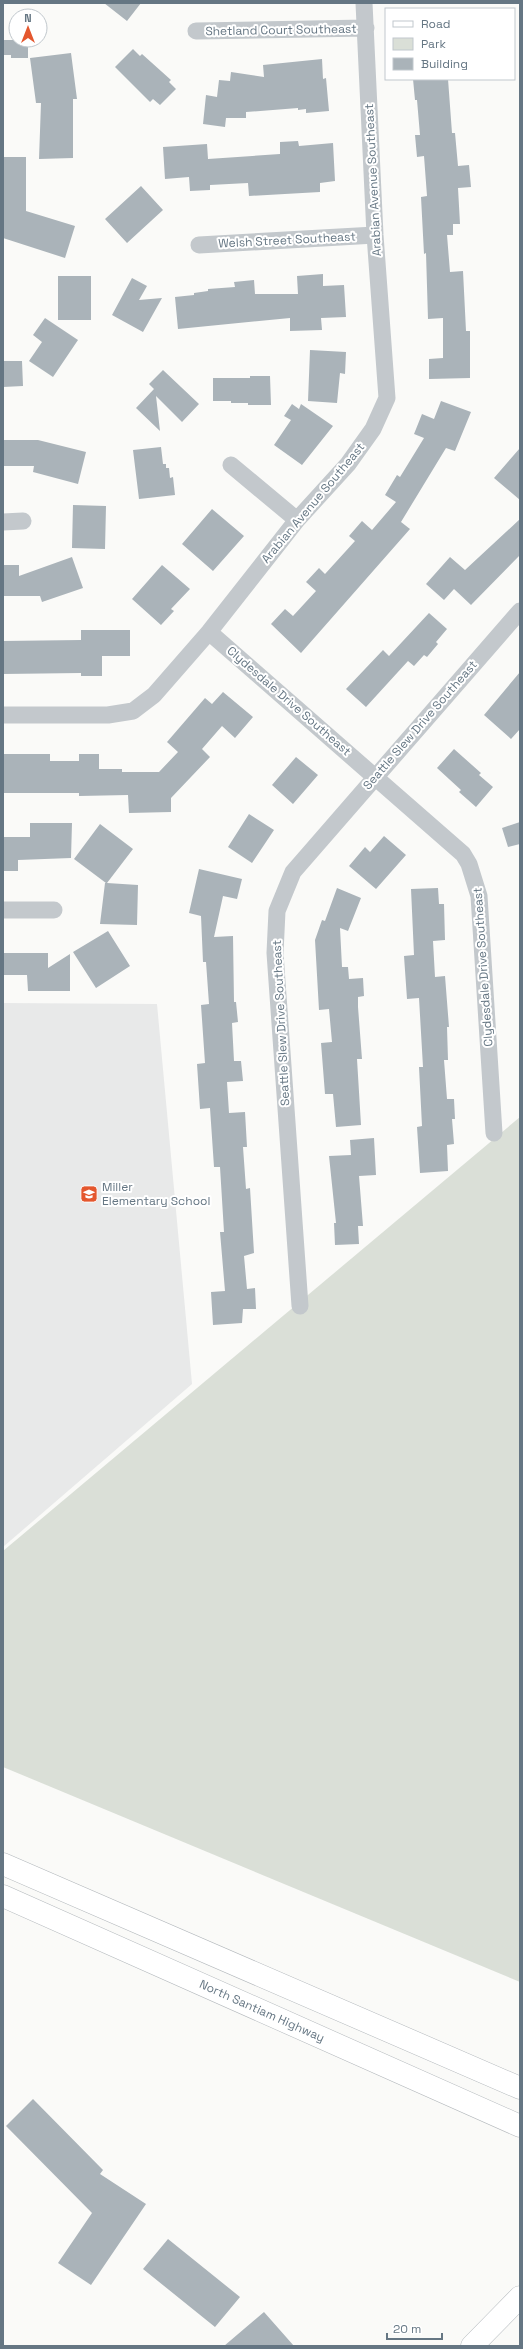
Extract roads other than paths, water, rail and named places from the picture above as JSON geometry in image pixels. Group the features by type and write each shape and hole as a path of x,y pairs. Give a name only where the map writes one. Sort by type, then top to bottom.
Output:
{"main road":[{"path":"3,1864 520,2088"},
{"name":"North Santiam Highway","path":"3,1896 520,2126"},
{"path":"472,2346 520,2297"}],"street":[{"name":"Arabian Avenue Southeast","path":"3,715 108,715 133,710 154,695 209,632 297,520 348,464 373,429 387,398 375,235 364,3"},
{"name":"Shetland Court Southeast","path":"196,31 366,28"},
{"name":"Welsh Street Southeast","path":"199,245 375,235"},
{"path":"231,465 297,520"},
{"path":"3,522 23,522"},
{"name":"Seattle Slew Drive Southeast","path":"300,1306 275,953 277,911 293,872 520,611"},
{"name":"Clydesdale Drive Southeast","path":"209,632 376,776 463,854 476,880 481,918 494,1133"},
{"path":"3,910 54,910"}],"place":[{"name":"Miller Elementary School","path":"89,1194"}]}
